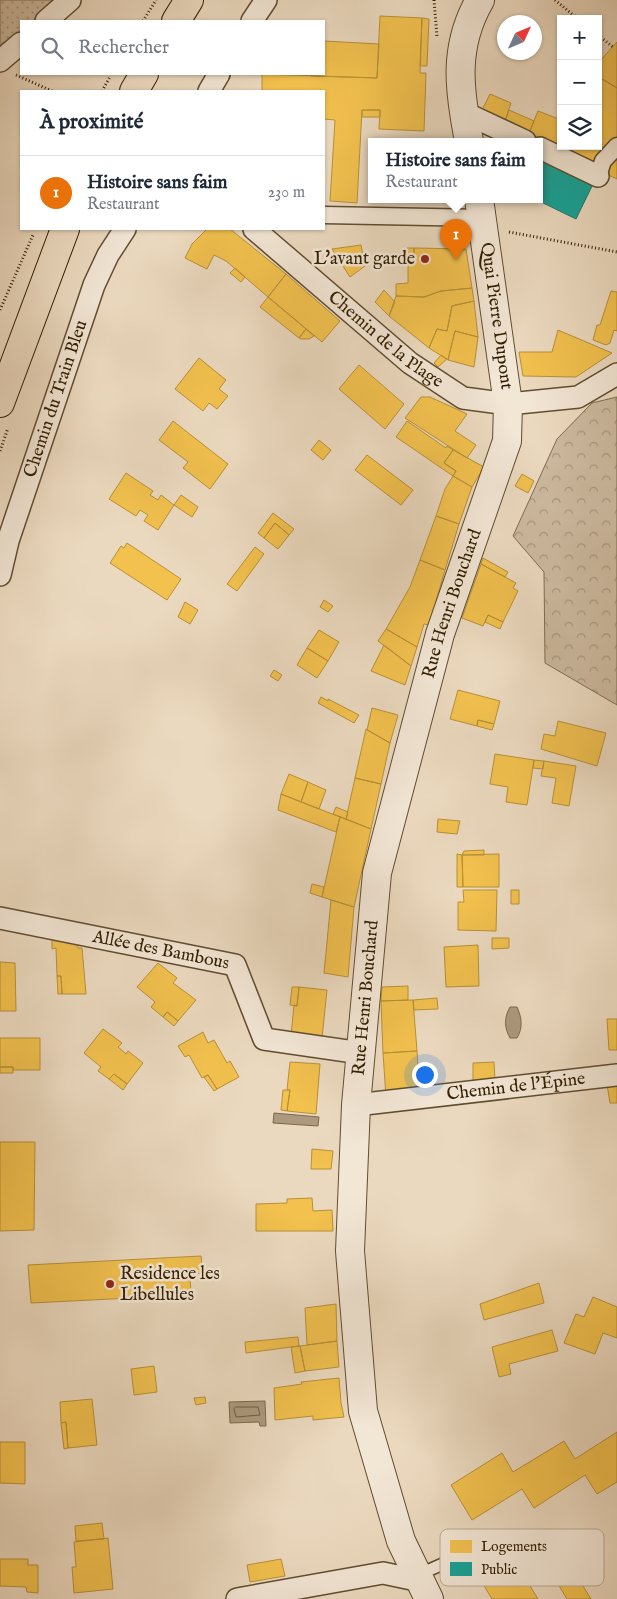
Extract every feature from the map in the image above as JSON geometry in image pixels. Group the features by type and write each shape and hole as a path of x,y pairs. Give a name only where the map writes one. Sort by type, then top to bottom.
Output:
{"main road":[{"path":"177,20 189,0"},
{"path":"135,90 143,75"},
{"path":"0,403 65,230"}],"street":[{"path":"47,20 70,0"},
{"path":"253,20 266,0"},
{"path":"467,138 463,112 460,57 472,14 480,0"},
{"path":"4,66 20,44"},
{"path":"210,90 218,75"},
{"path":"463,112 519,138"},
{"path":"543,149 598,176 604,161 617,146"},
{"path":"325,215 481,208"},
{"name":"Quai Pierre Dupont","path":"481,208 508,404"},
{"name":"Chemin du Train Bleu","path":"0,575 8,541 94,285 108,254 124,230"},
{"name":"Chemin de la Plage","path":"255,230 410,363 463,398 508,404 578,397 617,374"},
{"name":"Rue Henri Bouchard","path":"423,1585 401,1540 363,1411 350,1251 356,1105 377,873 440,634 507,441 508,404"},
{"name":"Allée des Bambous","path":"0,918 235,965 264,1040 361,1054"},
{"name":"Chemin de l'Épine","path":"356,1105 617,1075"},
{"path":"237,1599 383,1573 423,1585"}],"lane":[{"path":"423,1585 440,1568"}],"path":[{"path":"144,20 156,0"},
{"path":"555,0 573,15"},
{"path":"602,39 613,47"},
{"path":"4,66 20,74"},
{"path":"21,75 50,90"},
{"path":"103,90 111,75"},
{"path":"481,208 508,232 617,252"},
{"path":"0,310 36,230"}],"green space":[{"path":"0,0 59,0 36,20 20,20 20,35 0,53"},
{"path":"617,397 617,705 545,663 544,572 513,536 557,439 592,403"}],"water":[{"path":"510,1007 517,1007 520,1015 521,1027 517,1038 510,1038 507,1030 506,1019"},
{"path":"274,1113 319,1117 318,1126 273,1123"},
{"path":"265,1401 266,1426 260,1426 259,1422 230,1423 229,1402"}],"building: Logements":[{"path":"380,16 422,18 420,73 426,73 424,131 379,129 380,110 362,110 357,203 330,201 335,120 325,119 325,90 262,90 262,75 377,78"},
{"path":"422,18 429,19 427,66 420,66"},
{"path":"325,41 379,44 377,78 311,76 325,75"},
{"path":"617,42 617,88 602,79 602,59"},
{"path":"602,79 617,88 617,140 592,166 583,158 564,150 602,150"},
{"path":"490,94 511,103 504,124 479,116"},
{"path":"362,110 380,110 380,117 362,117"},
{"path":"509,110 534,121 529,134 504,124"},
{"path":"538,111 557,118 557,147 543,141 543,138 535,138 528,135"},
{"path":"617,152 617,179 604,173"},
{"path":"206,230 231,230 286,274 268,297 226,261 214,255 207,269 185,258 192,244"},
{"path":"361,245 365,266 350,277 332,249"},
{"path":"407,248 414,248 414,263 408,263"},
{"path":"414,248 466,249 472,288 441,291 424,297 396,296 396,284 408,283 408,263 414,263"},
{"path":"235,268 245,277 241,282 230,273"},
{"path":"286,274 340,321 322,342 268,297"},
{"path":"472,288 474,301 452,306 447,331 437,329 429,348 389,316 396,296 424,297 441,291"},
{"path":"384,290 395,302 389,316 375,302"},
{"path":"611,291 617,292 617,331 614,330 610,343 606,345 593,340"},
{"path":"268,297 306,329 299,338 260,307"},
{"path":"474,301 478,337 455,331 448,360 429,348 437,329 447,331 452,306"},
{"path":"306,329 314,336 309,339 299,338"},
{"path":"558,330 612,353 576,377 523,376 519,352 552,352"},
{"path":"455,331 478,337 474,367 448,360"},
{"path":"441,355 447,359 438,367 434,363"},
{"path":"199,358 226,380 219,389 228,396 217,409 209,403 203,411 175,389"},
{"path":"359,365 404,404 385,429 339,389"},
{"path":"421,397 430,397 467,414 455,431 476,445 467,458 405,418"},
{"path":"173,421 228,464 210,489 183,468 188,462 159,440"},
{"path":"407,421 446,448 447,446 453,450 444,463 456,471 453,476 396,437"},
{"path":"319,440 331,450 323,460 311,450"},
{"path":"453,450 484,467 472,487 453,476 456,471 444,463"},
{"path":"367,455 413,490 401,505 355,470"},
{"path":"126,473 153,491 150,495 158,500 161,495 174,505 158,530 144,521 148,515 140,510 136,516 109,499"},
{"path":"522,474 534,481 528,493 515,486"},
{"path":"453,476 472,487 459,524 436,516 445,489"},
{"path":"181,495 198,507 192,517 174,505"},
{"path":"273,513 294,529 289,535 275,523 264,538 258,533"},
{"path":"436,516 459,524 445,570 420,560"},
{"path":"275,523 289,535 278,549 264,538"},
{"path":"127,543 181,579 167,600 110,563 121,546 124,548"},
{"path":"255,547 264,554 237,591 227,584"},
{"path":"483,558 508,572 505,577 481,564"},
{"path":"420,560 445,570 429,625 424,624 417,647 386,629 410,587"},
{"path":"481,564 516,583 513,588 518,591 503,622 488,615 483,626 462,618"},
{"path":"324,600 333,606 328,612 320,607"},
{"path":"185,602 198,610 190,624 178,617"},
{"path":"488,615 503,622 500,629 485,622"},
{"path":"386,629 417,647 411,666 378,641"},
{"path":"319,630 339,642 328,661 307,648"},
{"path":"384,645 411,666 405,685 371,671"},
{"path":"307,648 328,661 317,678 297,665"},
{"path":"274,670 282,675 278,681 270,676"},
{"path":"458,690 500,701 494,724 478,720 477,726 450,719"},
{"path":"321,697 359,715 354,723 318,703"},
{"path":"372,708 398,715 390,743 367,730"},
{"path":"478,720 494,724 492,730 477,726"},
{"path":"558,721 606,733 597,766 541,749 544,734 555,736"},
{"path":"366,729 390,743 381,784 355,778"},
{"path":"495,754 534,760 527,805 506,802 508,787 490,784"},
{"path":"534,760 544,761 543,769 533,768"},
{"path":"544,761 576,766 569,806 552,803 556,778 541,776"},
{"path":"289,774 308,782 301,802 281,794"},
{"path":"355,778 381,784 371,829 346,819"},
{"path":"308,782 326,790 319,809 301,802"},
{"path":"281,794 340,817 336,832 278,810"},
{"path":"336,807 348,812 346,819 333,814"},
{"path":"340,817 371,829 354,907 322,897"},
{"path":"438,819 460,821 457,834 437,832"},
{"path":"484,850 484,855 462,855 464,851"},
{"path":"457,854 462,855 463,887 457,887"},
{"path":"499,854 499,887 463,887 462,855"},
{"path":"312,884 324,887 322,897 310,893"},
{"path":"463,890 497,890 496,931 458,930 458,902 464,902"},
{"path":"511,890 519,890 519,904 511,904"},
{"path":"331,900 354,907 348,977 324,973"},
{"path":"52,938 77,938 78,948 82,948 86,994 62,994 61,976 57,976 56,948 52,949"},
{"path":"492,938 509,938 509,948 492,949"},
{"path":"478,945 479,986 446,987 444,947"},
{"path":"0,962 15,963 16,1011 0,1011"},
{"path":"158,963 177,978 173,983 196,1000 178,1021 167,1012 163,1017 151,1007 155,1002 137,987"},
{"path":"57,976 61,976 62,994 58,994"},
{"path":"408,986 408,1000 381,1001 382,987"},
{"path":"292,987 299,987 297,1006 290,1005"},
{"path":"299,987 327,990 322,1038 291,1035 294,1005 297,1006"},
{"path":"437,998 438,1009 414,1010 413,1000"},
{"path":"413,1000 417,1051 383,1053 381,1001"},
{"path":"167,1012 178,1021 174,1026 163,1017"},
{"path":"607,1019 617,1019 617,1050 609,1050"},
{"path":"103,1029 122,1043 118,1047 126,1054 128,1051 143,1063 127,1084 114,1074 109,1079 98,1071 101,1067 84,1053"},
{"path":"203,1032 208,1043 214,1040 227,1063 230,1061 239,1077 217,1089 208,1075 202,1078 189,1055 185,1057 178,1046"},
{"path":"0,1038 40,1038 40,1070 13,1070 13,1067 0,1067"},
{"path":"417,1051 418,1068 429,1067 431,1089 386,1097 383,1053"},
{"path":"290,1062 320,1064 316,1114 287,1111 290,1090 287,1090"},
{"path":"494,1062 495,1081 473,1083 473,1063"},
{"path":"0,1067 13,1067 13,1073 0,1073"},
{"path":"114,1074 127,1084 123,1090 109,1079"},
{"path":"208,1075 217,1089 214,1091 204,1077"},
{"path":"617,1084 617,1103 610,1103 607,1085"},
{"path":"283,1090 290,1090 287,1111 281,1110"},
{"path":"0,1142 35,1142 34,1230 0,1231"},
{"path":"312,1149 333,1151 331,1169 311,1169"},
{"path":"312,1198 313,1211 332,1210 333,1231 256,1231 256,1204 287,1203 287,1199"},
{"name":"Residence les Libellules","path":"201,1256 203,1273 190,1274 191,1295 31,1303 28,1265"},
{"path":"539,1283 544,1303 484,1320 480,1304"},
{"path":"593,1297 617,1307 617,1338 603,1333 595,1354 564,1343 576,1314 584,1317"},
{"path":"336,1304 337,1341 307,1345 305,1308"},
{"path":"552,1330 558,1351 509,1364 511,1374 499,1377 492,1347"},
{"path":"298,1337 299,1346 246,1353 245,1342"},
{"path":"337,1341 339,1367 305,1371 300,1346"},
{"path":"300,1346 305,1371 295,1373 291,1347"},
{"path":"154,1366 157,1392 134,1395 131,1369"},
{"path":"339,1378 344,1417 313,1420 313,1416 275,1420 274,1388 302,1384 301,1382"},
{"path":"205,1397 206,1403 196,1405 194,1398"},
{"path":"92,1399 97,1445 68,1448 66,1422 61,1423 60,1402"},
{"path":"66,1422 68,1448 64,1449 61,1423"},
{"path":"617,1432 617,1482 597,1494 585,1475 534,1508 522,1489 472,1520 451,1485 502,1453 513,1472 564,1441 575,1459"},
{"path":"0,1442 25,1442 25,1484 0,1483"},
{"path":"102,1523 104,1539 76,1541 75,1526"},
{"path":"108,1538 113,1589 74,1593 72,1567 76,1567 74,1542"},
{"path":"0,1559 28,1559 28,1565 38,1565 38,1593 27,1592 26,1587 0,1586"},
{"path":"281,1559 285,1576 250,1582 247,1565"},
{"path":"484,1586 530,1586 538,1599 492,1599"},
{"path":"559,1586 583,1586 591,1599 567,1599"}],"building: Public":[{"path":"543,156 594,182 576,219 543,203"}],"place":[{"name":"L'avant garde","path":"425,259"},
{"name":"Histoire sans faim","path":"456,260"},
{"name":"Residence les Libellules","path":"110,1284"}]}
